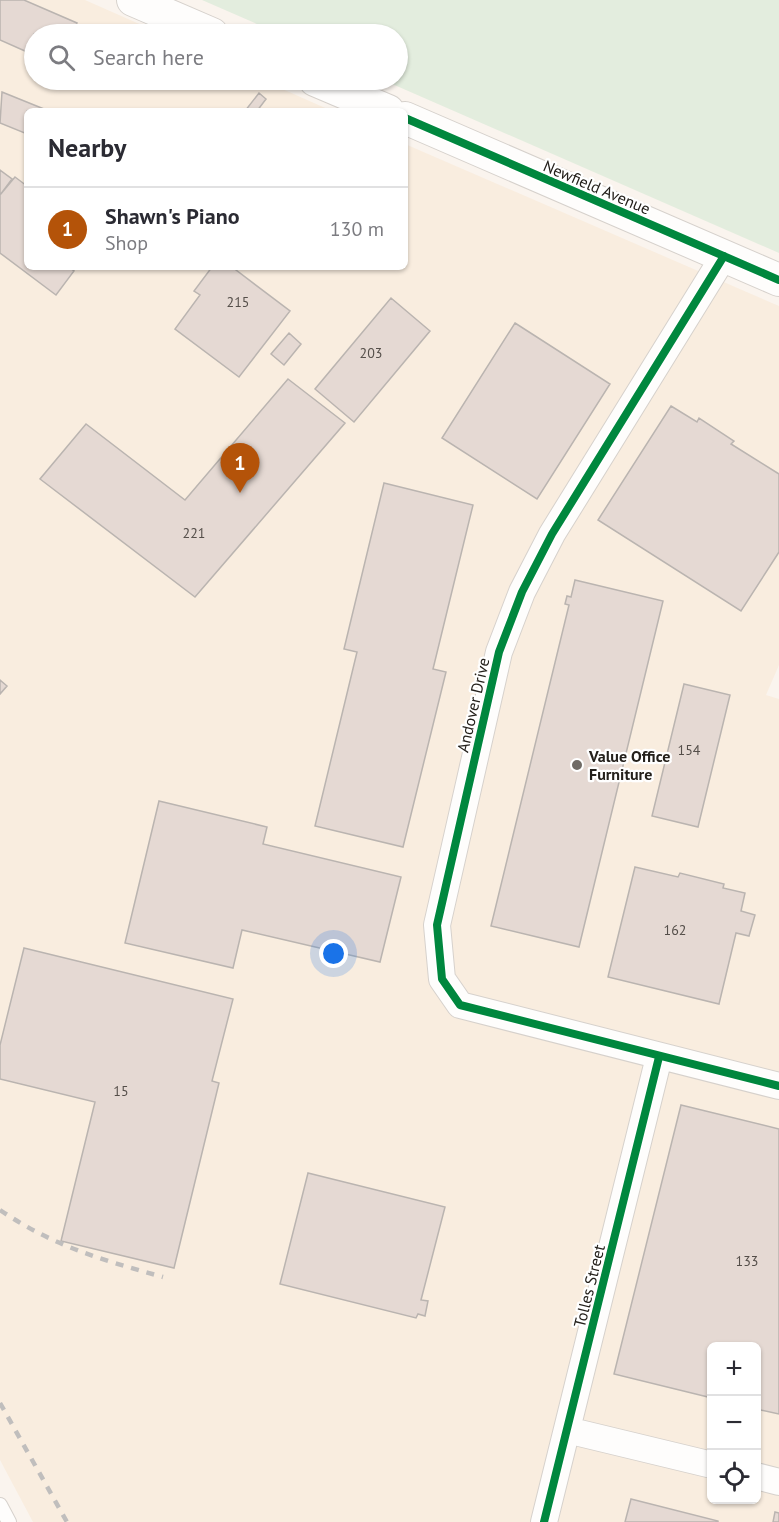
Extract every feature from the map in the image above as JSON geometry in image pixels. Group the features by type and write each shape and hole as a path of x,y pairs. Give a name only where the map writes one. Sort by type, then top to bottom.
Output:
{"street":[{"path":"133,0 189,24"},
{"path":"339,90 381,108"},
{"name":"Newfield Avenue","path":"408,119 779,280"},
{"name":"Andover Drive","path":"724,256 552,534 522,592 499,652 437,925 442,979 460,1005 779,1086"},
{"name":"Tolles Street","path":"544,1522 659,1057"},
{"path":"567,1430 707,1464"},
{"path":"761,1477 779,1482"}],"lane":[{"path":"0,1505 9,1522"}],"shaded area":[{"path":"0,0 85,0 139,24 24,24 24,90 285,90 325,108 24,108 24,270 408,270 408,145 779,306 779,665 766,695 779,699 779,1522 33,1522 0,1460"}],"green space":[{"path":"202,0 779,0 779,253 406,90 408,90 408,24 257,24"}],"building":[{"path":"0,0 24,0 77,23 24,24 24,51 0,40"},
{"path":"2,92 42,108 24,108 24,133 0,123"},
{"path":"259,93 266,99 259,108 247,108"},
{"path":"0,170 12,179 0,195"},
{"path":"15,177 24,184 24,270 74,271 56,295 0,253 0,195"},
{"path":"210,270 236,270 290,311 239,377 175,329 200,295 194,291"},
{"path":"391,298 430,331 354,422 315,389"},
{"path":"515,323 610,384 537,499 442,438"},
{"path":"289,333 301,344 284,365 271,354"},
{"path":"288,379 345,423 195,597 40,479 86,424 185,500"},
{"path":"671,406 697,422 699,418 734,441 731,444 779,474 779,552 741,611 598,520"},
{"path":"384,483 473,505 433,669 446,672 403,847 315,826 357,652 344,649"},
{"name":"Value Office Furniture","path":"575,580 663,601 579,947 491,926 569,605 565,604 567,596 571,597"},
{"path":"0,680 7,686 0,694"},
{"path":"684,684 730,695 698,827 652,816"},
{"path":"159,801 267,827 263,844 401,877 380,962 242,930 233,968 125,943"},
{"path":"635,867 678,877 680,873 724,884 723,888 745,893 741,911 755,915 749,936 736,933 719,1004 608,977"},
{"path":"24,948 233,999 212,1081 219,1083 174,1268 61,1241 95,1102 0,1079 0,1045"},
{"path":"681,1105 779,1129 779,1414 761,1410 761,1342 707,1342 707,1397 614,1374"},
{"path":"308,1173 445,1207 421,1300 428,1301 425,1316 418,1314 416,1318 280,1284"},
{"path":"631,1499 718,1521 718,1522 625,1522"},
{"path":"775,1512 779,1513 779,1522 773,1522"}],"railway":[{"path":"0,1210 39,1233 78,1251 163,1277"},
{"path":"0,1403 67,1522"}],"cycle path":[{"path":"408,119 779,280"},
{"path":"724,256 552,534 522,592 499,652 437,925 442,979 460,1005 779,1086"},
{"path":"544,1522 659,1057"}],"place":[{"name":"Shawn's Piano","path":"240,493"},
{"name":"Value Office Furniture","path":"577,765"}]}
